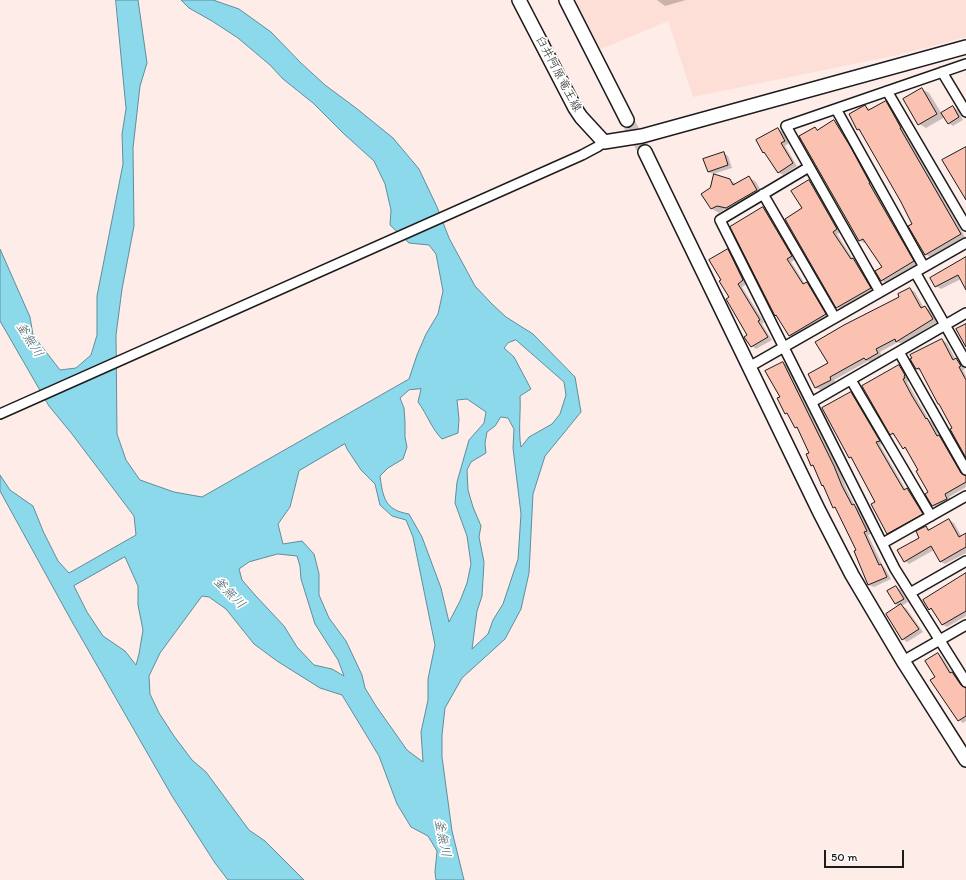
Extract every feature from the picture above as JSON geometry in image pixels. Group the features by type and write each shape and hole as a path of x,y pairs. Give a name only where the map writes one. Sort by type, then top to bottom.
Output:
{"street":[{"name":"臼井阿原竜王線","path":"519,0 575,108 581,117 604,142"},
{"path":"566,0 627,120"},
{"path":"0,414 583,154 604,142 642,136 966,48"},
{"path":"880,292 786,126 966,64"},
{"path":"942,72 966,112"},
{"path":"887,91 966,226"},
{"path":"836,109 924,267"},
{"path":"645,152 852,575 903,661 966,760"},
{"path":"809,167 720,220 896,569 966,682"},
{"path":"763,194 835,318"},
{"path":"749,367 966,243"},
{"path":"915,272 966,362"},
{"path":"812,402 966,313"},
{"path":"899,352 966,470"},
{"path":"851,380 931,516"},
{"path":"883,543 966,496"},
{"path":"910,593 966,561"},
{"path":"903,661 966,625"}],"shaded area":[{"path":"575,0 966,0 966,37 902,54 693,97 668,21 599,50"}],"water":[{"name":"釜無川","path":"116,0 138,0 147,63 140,86 133,148 134,226 122,289 116,335 117,434 126,460 140,480 174,492 202,497 409,379 426,334 438,314 443,291 436,254 429,245 409,243 390,225 391,210 385,184 374,161 313,103 283,79 270,65 238,38 189,8 181,0 213,0 239,9 271,32 325,85 393,138 419,169 437,207 449,238 475,286 506,317 533,334 575,377 581,412 545,456 533,494 529,573 521,609 505,639 462,678 445,708 442,735 442,757 452,831 464,880 436,880 435,872 437,851 428,836 411,827 397,804 379,756 342,695 320,688 277,661 254,644 226,609 209,597 202,596 160,653 149,676 150,694 159,713 174,736 192,760 206,772 249,830 265,841 304,880 228,880 215,863 172,796 71,620 0,491 0,475 10,490 33,506 43,531 58,561 69,573 136,535 134,516 49,406 0,321 0,249 30,317 33,335 60,370 76,368 91,355 97,335 97,296 123,164 122,134 126,109","holes":["516,340 564,382 566,395 560,414 552,424 529,437 521,447 520,396 531,389 514,357 504,348 508,343","421,389 418,402 442,439 458,433 459,419 457,400 467,399 486,412 484,423 469,440 457,482 455,503 467,536 471,564 467,583 449,622 441,588 422,537 409,514 401,512 390,506 382,491 380,476 388,468 403,459 407,447 405,437 404,408 400,398 409,390","501,417 508,418 514,429 513,448 521,514 518,559 503,604 493,620 488,634 472,649 477,611 482,596 484,562 479,537 481,526 468,490 467,470 471,462 486,453 485,443 487,432 495,426","345,444 361,470 375,484 380,505 392,516 406,520 413,537 435,645 428,679 428,700 421,732 423,762 407,750 365,688 362,675 346,641 329,618 319,595 319,574 314,554 302,541 283,544 278,524 290,507 299,471","278,554 297,556 300,566 301,579 315,624 338,660 344,676 332,669 314,665 297,647 284,626 242,580 239,569 249,562","125,557 138,586 138,605 143,630 136,665 125,651 103,636 87,612 74,586"]}],"building":[{"path":"922,88 937,114 918,125 903,99"},
{"path":"886,101 961,234 925,255 908,226 912,224 901,202 859,129 857,130 849,114 865,105 868,110"},
{"path":"953,106 959,117 948,124 941,113"},
{"path":"834,120 914,261 881,281 875,271 882,267 863,239 859,241 799,136 815,127 817,130"},
{"path":"778,128 785,141 781,143 793,163 778,173 764,152 763,153 756,140"},
{"path":"966,147 966,200 942,160"},
{"path":"724,152 728,165 708,172 703,159"},
{"path":"714,174 730,179 733,185 749,176 757,190 726,208 717,206 711,209 701,194 710,188"},
{"path":"809,180 837,229 833,232 851,259 853,258 871,288 836,308 785,219 802,208 791,191"},
{"path":"763,207 792,256 787,259 803,284 807,282 826,314 789,336 776,315 775,316 730,227"},
{"path":"728,249 743,280 738,284 760,320 758,321 768,337 751,347 744,337 747,335 726,299 729,297 719,281 721,280 709,260"},
{"path":"966,257 966,290 958,275 935,287 930,278"},
{"path":"910,288 921,308 925,306 933,319 896,342 895,339 876,349 878,353 866,360 864,358 830,377 831,380 815,388 808,374 828,363 815,342 844,325 899,297 898,294"},
{"path":"966,324 966,347 956,329"},
{"path":"942,339 953,360 956,358 961,366 959,367 966,380 966,458 950,429 952,428 919,368 916,369 910,359 912,358 910,355"},
{"path":"783,362 834,466 842,486 852,505 854,504 867,531 864,532 879,565 881,564 887,577 868,585 854,551 856,550 835,507 833,508 813,465 811,466 806,454 809,453 797,427 795,428 787,413 785,414 777,398 780,397 765,371"},
{"path":"899,365 905,375 905,378 903,379 912,396 937,436 939,435 961,473 966,476 966,482 945,494 947,499 932,506 925,494 928,492 916,471 918,470 905,447 903,449 893,433 890,435 862,386"},
{"path":"851,392 880,441 876,442 891,468 904,490 907,488 923,514 887,534 871,504 875,502 822,408"},
{"path":"949,519 959,537 966,533 966,547 940,562 931,546 904,562 897,550 919,538 916,531 926,526 928,530"},
{"path":"966,573 966,611 942,625 931,608 929,610 923,600"},
{"path":"896,586 904,599 895,604 887,591"},
{"path":"901,604 919,629 902,640 886,614"},
{"path":"938,653 950,673 952,672 961,685 966,688 966,716 958,721 930,680 935,677 925,661"}],"tunnel":[{"path":"627,120 645,152"}]}
